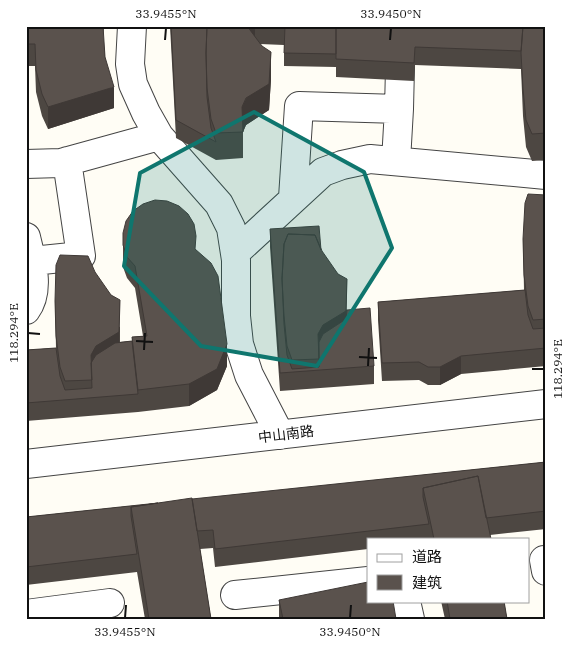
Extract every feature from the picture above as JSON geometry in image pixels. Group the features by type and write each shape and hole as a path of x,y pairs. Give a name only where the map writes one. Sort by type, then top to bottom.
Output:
{"street":[{"path":"132,26 130,64 133,84 159,136 219,204 230,228 235,253 236,316 239,344 249,375 280,435"},
{"path":"396,161 402,26"},
{"path":"293,198 299,106 398,109"},
{"path":"26,164 60,163 159,136"},
{"path":"235,253 323,172 342,165 370,159 546,175"},
{"path":"26,310 34,288 29,249 82,256 67,161"},
{"name":"中山南路","path":"26,464 546,404"},
{"path":"546,560 544,560 546,571"},
{"path":"236,594 367,581"},
{"path":"406,602 410,619"},
{"path":"26,614 110,603"}],"highlighted area":[{"path":"254,112 364,172 392,248 317,366 201,346 124,266 140,173"}],"building":[{"path":"26,26 103,26 105,57 114,87 48,107 42,94 36,70 35,44 26,44"},
{"path":"171,26 207,26 207,97 211,128 216,142 176,120"},
{"path":"207,26 247,26 262,46 271,52 269,84 246,98 242,107 243,132 216,133 211,119 207,88"},
{"path":"247,26 255,26 250,30"},
{"path":"285,26 336,26 336,54 284,53"},
{"path":"336,26 523,26 521,51 415,47 414,63 336,59"},
{"path":"523,26 546,26 546,133 532,134 526,120 521,53"},
{"path":"528,194 546,195 546,319 533,320 528,306 524,275 523,239 525,203"},
{"path":"155,200 167,201 179,206 188,214 194,224 196,236 195,249 211,263 218,276 227,344 217,369 189,384 138,390 132,337 147,336 135,266 127,257 123,245 123,233 126,221 133,211 143,204"},
{"path":"319,226 321,250 315,235 288,234 284,244 282,279 284,324 287,355 292,369 319,367 319,342 323,334 346,319 347,310 370,308 374,366 280,373 270,229"},
{"path":"288,234 315,235 322,251 338,274 347,279 346,311 323,325 318,334 319,359 292,360 287,346 282,279 284,244"},
{"path":"60,255 88,256 95,272 111,295 120,300 119,332 96,346 91,355 92,380 65,381 60,367 56,336 55,301 56,265"},
{"path":"525,290 528,315 533,329 546,328 546,348 461,356 440,367 428,367 419,362 382,363 378,302"},
{"path":"132,341 138,394 26,403 26,350 56,348 60,376 65,390 92,388 91,363 96,355 115,343"},
{"path":"546,462 546,511 486,518 478,476 423,488 429,524 215,549 213,530 197,531 192,499"},
{"path":"478,476 491,538 434,538 423,488"},
{"path":"192,498 211,619 149,619 131,507"},
{"path":"158,503 131,507 137,554 26,567 26,517"},
{"path":"367,582 367,602 393,602 396,619 283,619 279,600"},
{"path":"447,602 504,602 507,619 450,619"}]}
